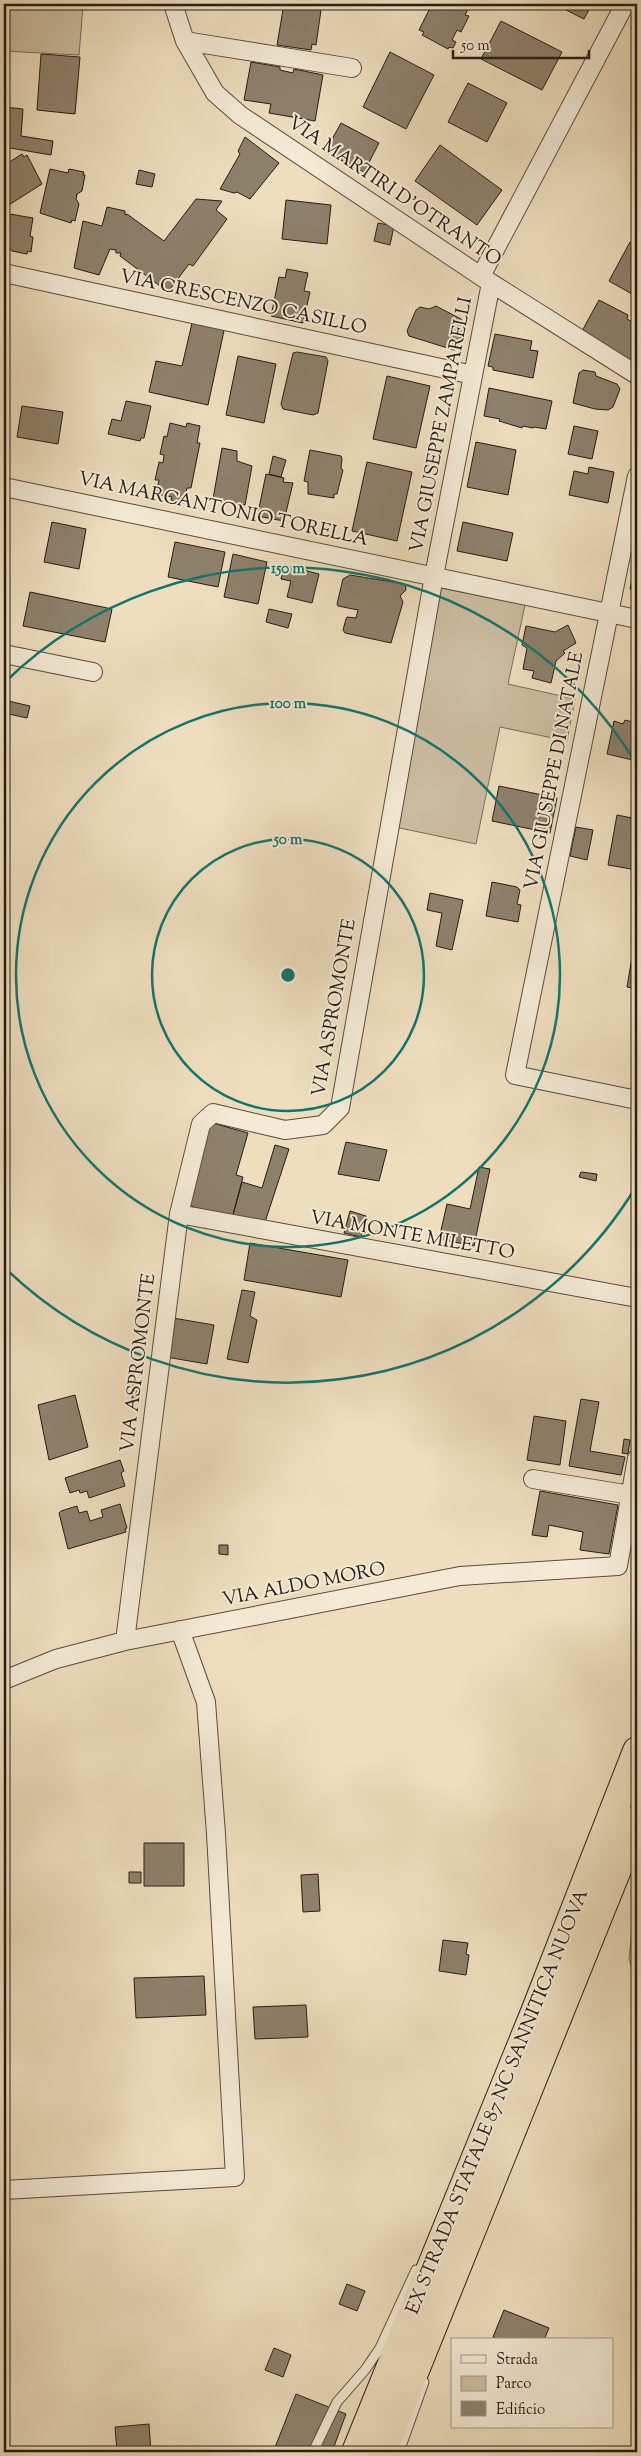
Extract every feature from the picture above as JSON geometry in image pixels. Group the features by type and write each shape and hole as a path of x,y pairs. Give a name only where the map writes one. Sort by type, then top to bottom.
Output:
{"highway":[{"name":"EX STRADA STATALE 87 NC SANNITICA NUOVA","path":"356,2452 637,1751"},
{"name":"EX STRADA STATALE 87 NC SANNITICA NUOVA","path":"382,2452 637,1820"}],"street":[{"name":"VIA MARTIRI D'OTRANTO","path":"173,4 185,40 215,93 240,115 486,279 637,376"},
{"name":"VIA GIUSEPPE ZAMPARELLI","path":"434,576 473,375 486,279 625,4"},
{"path":"185,40 352,68"},
{"name":"VIA CRESCENZO CASILLO","path":"4,273 473,375"},
{"name":"VIA GIUSEPPE DI NATALE","path":"637,476 515,1075 637,1100"},
{"name":"VIA MARCANTONIO TORELLA","path":"4,486 637,619"},
{"name":"VIA ASPROMONTE","path":"125,1641 179,1214 201,1124 214,1113 285,1130 323,1125 340,1108 434,576"},
{"path":"4,654 93,672"},
{"name":"VIA MONTE MILETTO","path":"179,1214 637,1298"},
{"path":"533,1480 631,1495 637,1458"},
{"name":"VIA ALDO MORO","path":"4,1680 56,1658 125,1641 460,1576 618,1566 631,1495"},
{"path":"4,2190 235,2177 217,1843 206,1702 180,1630"}],"lane":[{"path":"431,2242 470,2171"},
{"path":"313,2452 337,2402 365,2370 380,2348 422,2259"},
{"path":"437,2342 455,2271"},
{"path":"399,2452 429,2369"}],"green space":[{"path":"4,4 83,6 79,55 4,51"},
{"path":"441,588 525,605 508,684 575,699 567,741 500,727 476,844 395,827"},
{"path":"637,1888 637,1991 629,1958"}],"building":[{"path":"284,4 318,7 321,10 316,45 312,44 311,50 277,45"},
{"path":"367,4 391,4 391,6 386,5 386,9 367,6"},
{"path":"432,4 475,4 474,7 470,5 465,15 469,16 461,32 457,30 452,40 456,42 453,48 449,47 448,49 422,35 424,32 419,30"},
{"path":"554,4 592,4 584,19"},
{"path":"501,21 562,52 542,90 481,59"},
{"path":"390,52 434,75 406,129 363,107"},
{"path":"41,54 80,57 75,114 37,110"},
{"path":"251,62 280,67 280,70 293,73 294,69 323,75 315,121 269,113 271,104 244,100"},
{"path":"468,83 507,103 487,142 448,122"},
{"path":"4,107 23,109 21,136 53,141 51,155 4,147"},
{"path":"341,123 379,143 364,172 325,152"},
{"path":"245,137 279,163 250,199 237,192 234,193 220,189 240,154 238,151"},
{"path":"440,145 502,190 477,225 415,181"},
{"path":"22,154 24,157 27,155 42,184 4,208 4,171 7,169 8,163"},
{"path":"50,169 68,173 69,169 84,172 82,191 77,194 76,199 79,204 75,221 72,220 71,223 40,213"},
{"path":"139,170 155,174 152,187 136,184"},
{"path":"196,199 222,201 216,210 227,219 193,266 189,264 168,292 120,256 121,253 116,253 116,250 110,249 99,275 74,268 83,221 102,226 107,207 125,211 125,215 127,214 164,241"},
{"path":"286,200 331,205 327,244 282,239"},
{"path":"4,213 33,218 30,236 33,237 31,252 28,251 27,254 12,251 8,246 4,245"},
{"path":"378,223 394,226 390,245 374,241"},
{"path":"630,242 637,245 637,283 632,294 609,281"},
{"path":"287,269 308,273 304,291 310,292 303,323 271,316 279,277 285,278"},
{"path":"599,300 628,315 627,319 632,322 637,312 637,366 582,331"},
{"path":"436,306 461,319 464,324 458,347 454,350 409,336 407,331 416,310 420,307 429,309"},
{"path":"193,319 225,326 208,405 149,392 156,361 182,366"},
{"path":"495,334 532,341 530,350 538,351 533,378 493,370 493,367 488,366"},
{"path":"293,353 326,357 328,361 318,413 313,415 283,409 281,404"},
{"path":"238,356 276,364 264,423 226,415"},
{"path":"583,370 595,372 596,376 617,384 620,389 613,407 608,410 595,409 573,403 579,373"},
{"path":"387,376 430,386 416,448 373,439"},
{"path":"489,388 552,401 546,429 523,426 522,428 499,421 500,419 484,416"},
{"path":"126,401 151,406 144,438 141,438 140,441 108,434 112,419 121,421"},
{"path":"22,406 63,412 58,444 17,437"},
{"path":"170,423 186,427 187,423 200,426 197,443 200,443 191,488 187,488 184,503 171,500 172,497 156,494 159,480 155,480 159,462 163,463 164,455 160,454 164,436 167,437"},
{"path":"574,426 598,431 592,459 568,454"},
{"path":"476,442 516,450 508,495 467,487"},
{"path":"222,448 237,451 237,461 252,466 245,505 213,499"},
{"path":"310,450 341,456 341,468 343,470 337,494 334,494 334,498 308,494 308,482 304,481"},
{"path":"273,456 286,460 281,477 269,474"},
{"path":"367,462 412,472 397,541 352,531"},
{"path":"589,467 614,472 608,503 569,495 574,471 588,474"},
{"path":"266,474 284,478 283,482 293,483 284,521 262,517 258,513"},
{"path":"52,522 86,529 79,569 44,562"},
{"path":"463,522 513,533 507,561 457,551"},
{"path":"175,542 225,552 218,587 168,577"},
{"path":"233,554 267,562 258,604 224,597"},
{"path":"284,565 319,574 312,603 287,597 291,581 281,579"},
{"path":"634,568 637,568 637,590 630,589"},
{"path":"350,575 405,584 406,590 400,596 403,602 391,643 345,633 343,630 347,617 356,618 358,610 338,606 337,604 343,579"},
{"path":"30,592 112,609 105,642 23,626"},
{"path":"269,609 292,614 288,628 266,622"},
{"path":"568,625 576,643 563,651 565,653 556,661 551,683 532,678 534,671 523,669 527,648 522,645 526,626 555,632"},
{"path":"4,700 30,706 27,718 4,713"},
{"path":"625,720 637,723 637,761 607,754 614,721 623,724"},
{"path":"499,786 557,798 550,833 492,821"},
{"path":"617,815 637,819 637,870 608,865"},
{"path":"576,827 593,830 587,860 570,856"},
{"path":"492,882 517,887 520,890 517,904 521,905 518,922 486,916"},
{"path":"430,893 463,900 452,950 436,946 442,913 427,910"},
{"path":"632,957 637,958 637,989 627,987"},
{"path":"209,1122 248,1133 236,1175 243,1177 232,1218 186,1205"},
{"path":"346,1142 387,1150 379,1181 338,1174"},
{"path":"275,1145 289,1149 264,1225 233,1215 242,1182 262,1188"},
{"path":"479,1167 490,1169 474,1246 439,1239 447,1204 470,1209"},
{"path":"581,1172 597,1174 596,1181 579,1177"},
{"path":"350,1211 366,1216 361,1237 344,1233"},
{"path":"250,1243 348,1260 341,1297 244,1280"},
{"path":"242,1290 255,1292 250,1316 257,1320 248,1363 227,1359"},
{"path":"173,1318 214,1325 207,1364 166,1357"},
{"path":"141,1381 139,1402 132,1401 133,1383"},
{"path":"75,1395 88,1447 49,1460 38,1405"},
{"path":"581,1399 599,1402 590,1451 625,1457 621,1475 569,1466"},
{"path":"534,1416 566,1421 560,1465 527,1460"},
{"path":"624,1439 630,1440 628,1454 622,1453"},
{"path":"120,1460 124,1471 121,1473 125,1486 89,1498 87,1491 80,1493 79,1490 70,1493 65,1478"},
{"path":"540,1491 618,1505 609,1554 580,1550 583,1532 549,1525 547,1537 532,1535"},
{"path":"120,1504 127,1528 125,1529 126,1532 68,1549 59,1513 61,1511 77,1506 79,1513 87,1511 90,1521 103,1517 101,1510"},
{"path":"219,1545 228,1545 228,1555 219,1554"},
{"path":"144,1843 184,1843 184,1886 144,1886"},
{"path":"129,1872 141,1872 141,1883 129,1883"},
{"path":"318,1874 320,1911 303,1912 301,1875"},
{"path":"443,1940 468,1943 466,1954 469,1955 466,1975 439,1971"},
{"path":"204,1976 206,2015 136,2018 134,1978"},
{"path":"306,2005 308,2037 255,2039 253,2007"},
{"path":"347,2284 365,2291 357,2311 339,2304"},
{"path":"504,2310 549,2328 545,2338 493,2337"},
{"path":"274,2348 291,2355 283,2377 265,2370"},
{"path":"296,2394 346,2414 332,2452 280,2452 274,2450"},
{"path":"149,2424 151,2452 117,2452 115,2427"}]}
